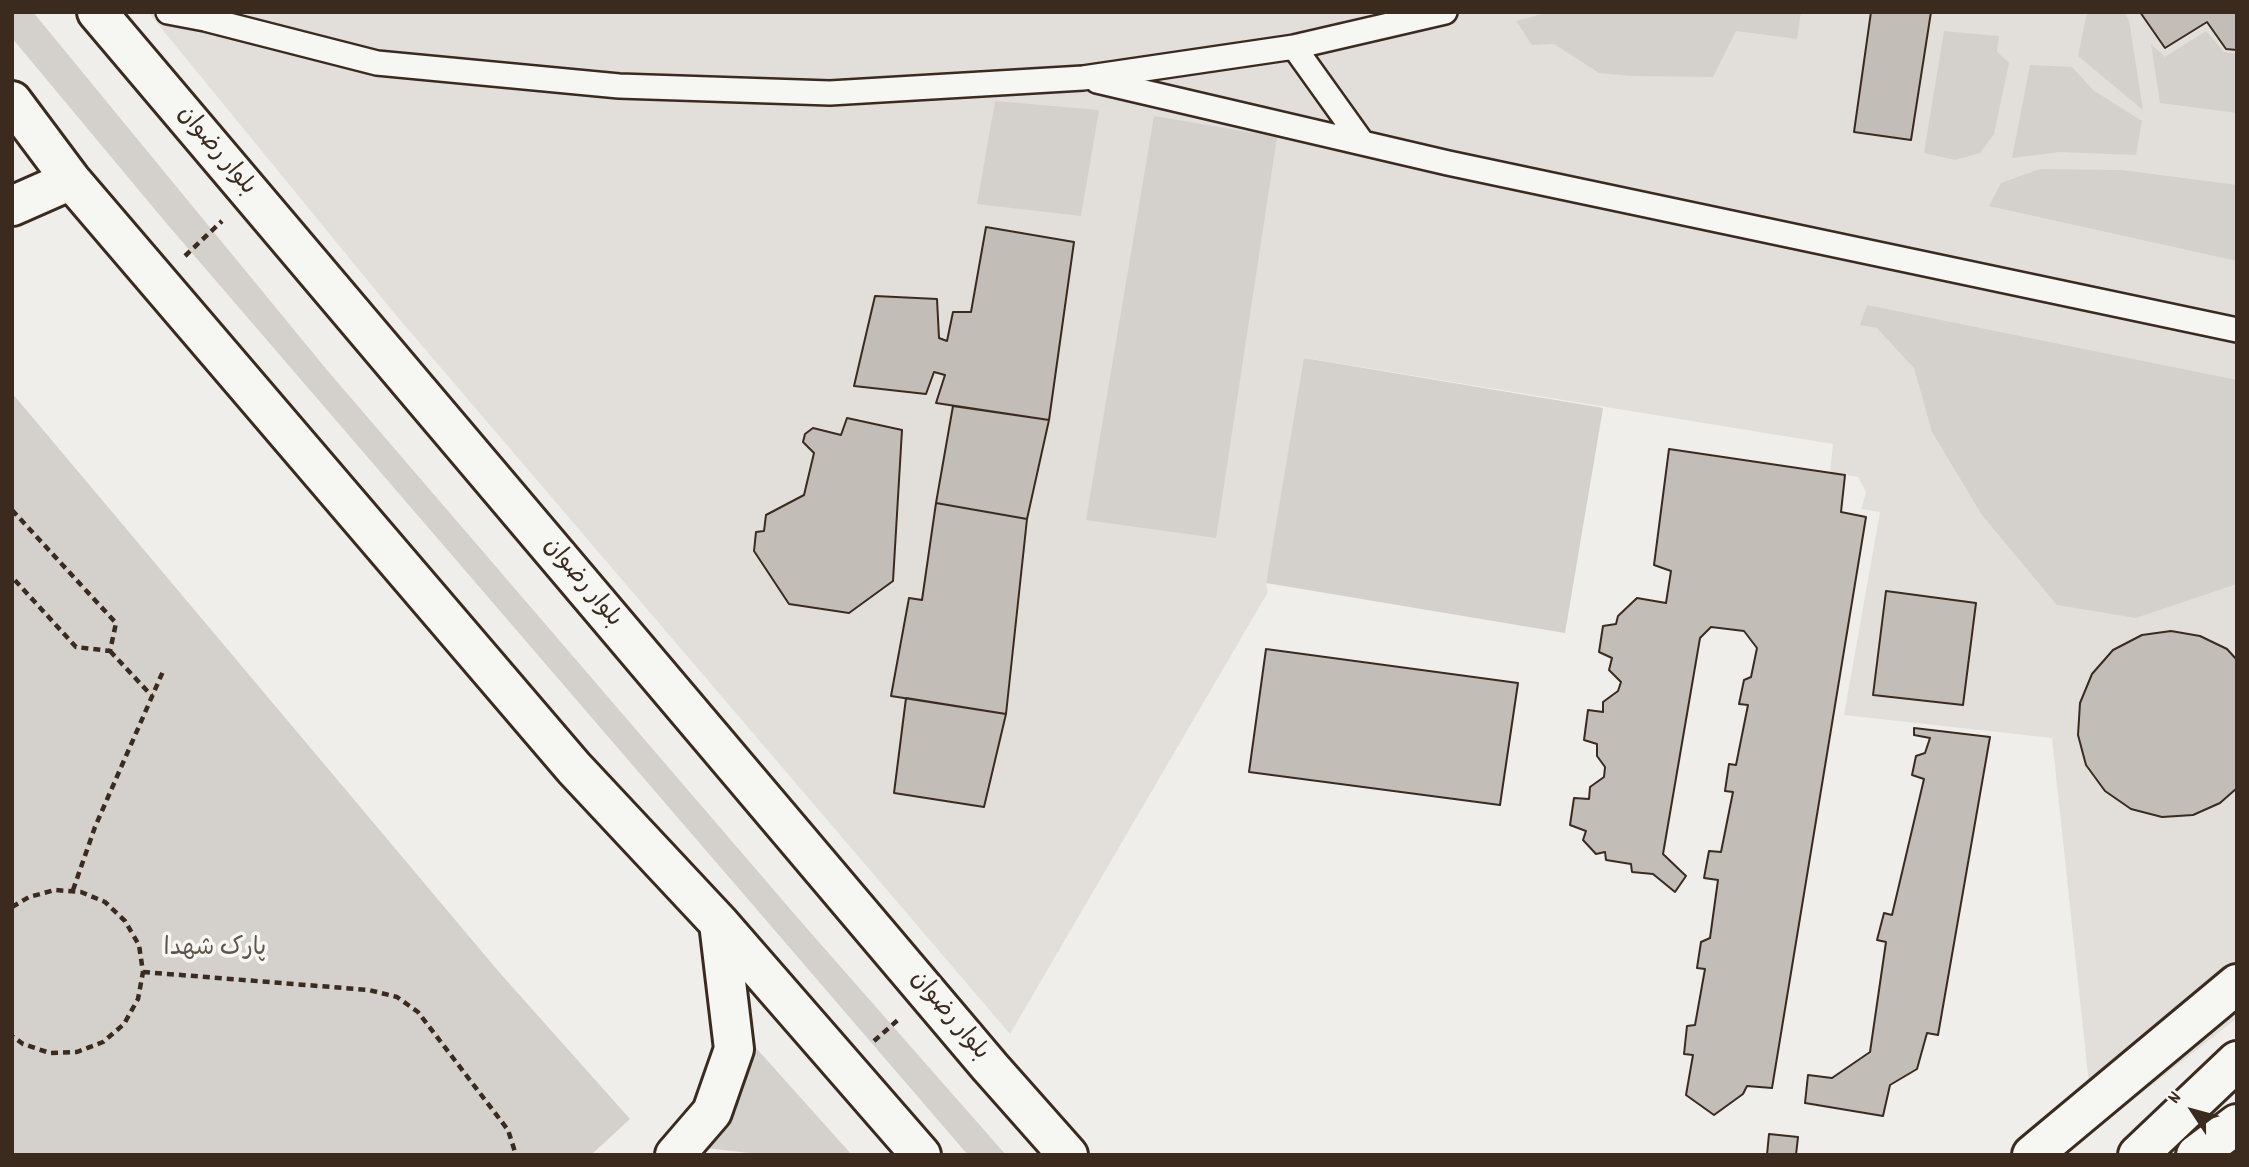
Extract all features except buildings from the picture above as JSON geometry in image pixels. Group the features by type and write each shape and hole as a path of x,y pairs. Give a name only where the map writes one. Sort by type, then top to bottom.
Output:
{"main road":[{"name":"بلوار رضوان","path":"97,12 927,993 1068,1155"},
{"path":"12,101 71,180 574,768 719,923 921,1155"},
{"path":"12,205 71,180"},
{"path":"675,1155 712,1112 734,1048 719,923"},
{"path":"2032,1155 2237,984"},
{"path":"2138,1155 2237,1061"},
{"path":"2196,1155 2237,1124"}],"lane":[{"path":"168,12 377,63 620,86 831,93 1083,78 1294,47 1445,12"},
{"path":"1294,47 1362,142"},
{"path":"1083,78 1767,231 2237,330"}],"path":[{"path":"159,280 251,194"},
{"path":"12,510 116,623 110,652"},
{"path":"12,577 76,647 110,652 152,696"},
{"path":"73,891 95,827 164,669"},
{"path":"12,906 29,897 55,890 73,891 105,902 125,921 139,945 143,972 138,999 124,1024 103,1042 77,1052 50,1053 23,1044 12,1036"},
{"path":"143,972 369,990 397,997 418,1012 508,1130 516,1155"},
{"path":"845,1067 927,993"}],"shaded area":[{"path":"148,12 2237,12 2237,1018 2094,1131 2052,738 1844,715 1880,512 1861,509 1866,492 1858,477 1830,472 1833,444 1305,358 1266,583 1268,592 1010,1034 395,314"}],"green space":[{"path":"12,12 33,12 327,370 803,924 1006,1155 968,1155 167,224 12,38"},
{"path":"1550,12 1801,12 1797,39 1736,31 1713,77 1599,73 1554,44 1532,45 1516,21"},
{"path":"2087,12 2124,12 2129,20 2143,110 2078,56"},
{"path":"1944,31 1999,36 1997,52 2009,63 1994,134 1980,153 1955,160 1924,153"},
{"path":"2206,31 2224,52 2237,54 2237,113 2160,103 2151,44 2165,57"},
{"path":"2030,65 2072,67 2093,90 2142,121 2136,155 2060,152 2012,158"},
{"path":"995,101 1099,110 1081,216 977,204"},
{"path":"1154,116 1277,137 1216,538 1086,520"},
{"path":"2040,169 2122,170 2237,185 2237,261 1989,206 2001,183"},
{"path":"1867,305 2237,380 2237,584 2136,618 2057,605 1982,515 1932,432 1914,368 1877,328 1860,325"},
{"path":"1304,358 1603,408 1565,633 1266,583"},
{"name":"پارک شهدا","path":"12,393 499,972 630,1119 591,1155 12,1155"},
{"path":"748,1039 852,1155 753,1155 696,1147"}]}
